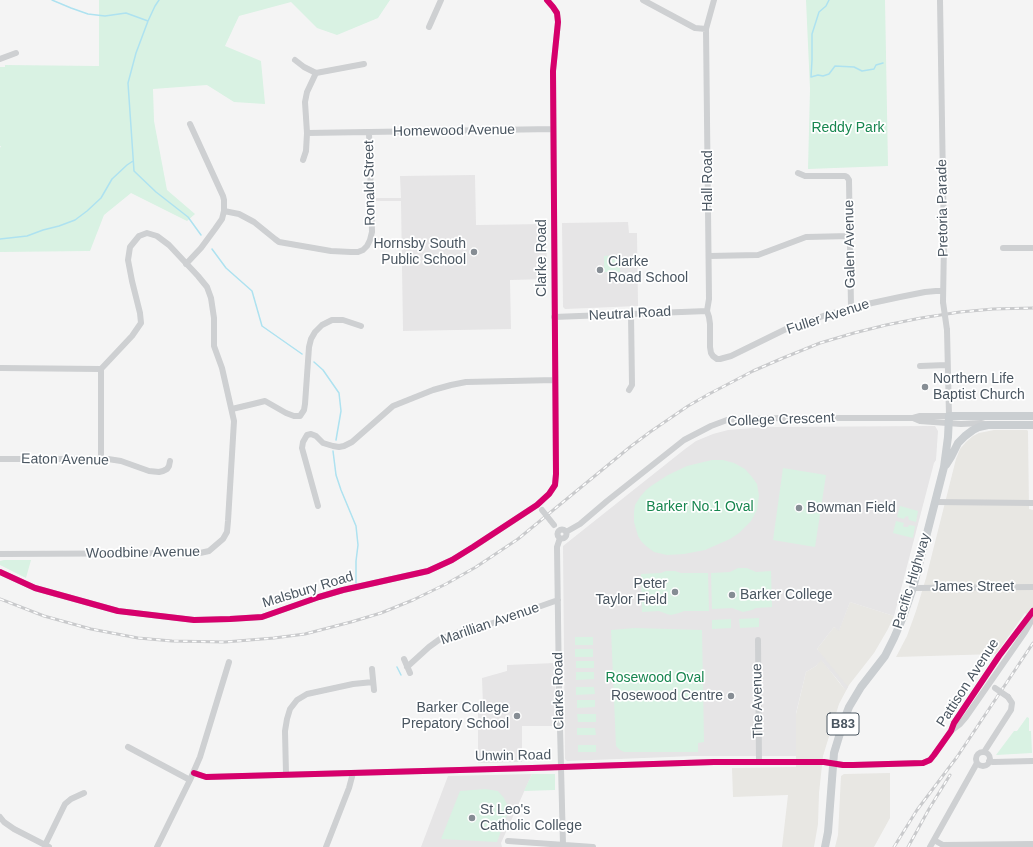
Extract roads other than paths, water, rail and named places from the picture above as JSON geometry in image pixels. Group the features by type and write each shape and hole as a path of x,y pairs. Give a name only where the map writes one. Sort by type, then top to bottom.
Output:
{"main road":[{"path":"949,420 1033,416"},
{"name":"Pacific Highway","path":"825,847 828,832 835,750 849,707 861,687 882,660 903,617 913,588 944,467 949,420"},
{"name":"Pacific Highway","path":"944,467 958,443 965,436 979,427 988,425 1033,425"}],"street":[{"path":"429,27 441,0"},
{"name":"Clarke Road","path":"537,505 553,489 556,482 553,71 558,22 553,7 546,0"},
{"path":"643,0 695,28 706,29"},
{"name":"Hall Road","path":"714,0 706,29 709,256 709,299 707,311 710,324 711,353 717,359"},
{"name":"Pretoria Parade","path":"940,0 944,250 943,302 947,330 949,420"},
{"path":"0,59 16,53"},
{"path":"295,60 304,68 316,73 364,64"},
{"path":"303,160 306,151 307,133 305,102 307,92 316,73"},
{"path":"186,264 201,248 215,229 222,219 224,211 223,196 190,124"},
{"name":"Homewood Avenue","path":"307,133 553,129"},
{"name":"Ronald Street","path":"224,211 239,214 254,222 279,242 351,252 363,250 367,246 372,232 369,133"},
{"name":"Galen Avenue","path":"798,173 806,176 845,176 849,180 851,308"},
{"name":"Woodbine Avenue","path":"0,554 200,553 209,551 224,539 227,532 234,420 222,368 214,346 212,298 207,287 198,276 169,245 157,236 147,233 139,236 130,248 128,260 141,323 132,336 101,368"},
{"path":"709,256 758,255 806,237 850,236"},
{"path":"1003,248 1033,248"},
{"name":"Fuller Avenue","path":"717,359 731,356 786,329 851,308 900,296 943,291"},
{"name":"Neutral Road","path":"554,317 707,311"},
{"path":"629,390 632,386 631,314"},
{"path":"232,410 265,401 294,416 300,416 304,410 305,404 309,347 315,332 322,325 332,320 343,320 360,326"},
{"path":"920,366 947,365"},
{"path":"0,368 101,368 101,459"},
{"path":"318,506 302,448 303,442 307,435 310,434 316,436 323,443 333,446 344,446 352,442 393,406 433,390 466,382 555,380"},
{"name":"College Crescent","path":"560,538 564,537 566,532 580,524 684,440 711,426 727,420 781,418 913,418 920,416 949,420"},
{"name":"Pacific Highway","path":"949,420 961,424 981,422 988,425"},
{"name":"Eaton Avenue","path":"0,459 108,459 121,461 140,469 159,472 167,469 170,461"},
{"path":"935,502 1033,503"},
{"path":"537,505 557,528 566,532"},
{"name":"Malsbury Road","path":"0,572 35,588 118,611 194,620 262,617 344,590 428,571 452,560 537,505"},
{"name":"Clarke Road","path":"557,528 560,538 557,547 563,845"},
{"name":"James Street","path":"913,588 1033,587"},
{"name":"Marillian Avenue","path":"404,659 408,670 429,647 440,639 465,630 490,624 558,600"},
{"name":"Pattison Avenue","path":"921,764 930,760 951,731 954,723 999,656 1033,611"},
{"name":"Pattison Avenue","path":"951,731 966,717 1025,632 1033,618"},
{"name":"The Avenue","path":"758,640 759,762"},
{"path":"157,847 194,773 229,662"},
{"path":"372,669 374,690"},
{"path":"286,774 285,731 290,709 297,700 307,694 353,684 373,682"},
{"path":"930,847 977,763 976,758 978,754 984,752 1011,710 1012,702 1008,697 989,684"},
{"path":"128,747 190,780"},
{"path":"984,752 988,755 989,761"},
{"path":"989,761 1033,761"},
{"path":"977,763 980,765 985,765 989,761"},
{"name":"Unwin Road","path":"194,773 206,777 714,762 821,762 845,765 921,764"},
{"path":"326,847 349,788 353,773"},
{"path":"0,818 14,829 47,846 65,804 71,799 84,793"},
{"path":"934,840 943,845 1033,844"},
{"path":"508,841 594,847"}],"waterway":[{"path":"52,0 88,14 105,16 126,13 148,21"},
{"path":"159,0 148,21 136,53 128,83 134,171 156,192 188,217 201,235"},
{"path":"829,0 826,6 819,12 812,34 811,77 829,74 835,66 854,67 862,71 874,69 876,65 883,63"},
{"path":"0,239 27,236 75,220 101,198 112,179 133,161"},
{"path":"212,249 226,268 252,291 262,326 302,354"},
{"path":"314,362 323,370 339,393 341,411 336,440"},
{"path":"333,451 336,475 356,526 358,545 356,583"},
{"path":"397,667 401,675"}],"railway":[{"path":"0,599 44,616 91,629 138,638 172,641 225,642 274,638 305,634 351,622 381,613 413,600 476,567 518,539 650,432 688,406 753,371 820,343 886,325 960,312 1033,308"},
{"path":"894,847 917,810 957,757 1033,643"},
{"path":"908,847 950,775"}],"place":[{"name":"Hornsby South Public School","path":"474,252"},
{"name":"Clarke Road School","path":"600,270"},
{"name":"Northern Life Baptist Church","path":"925,387"},
{"name":"Bowman Field","path":"799,508"},
{"name":"Peter Taylor Field","path":"675,592"},
{"name":"Barker College","path":"732,595"},
{"name":"Rosewood Centre","path":"731,696"},
{"name":"Barker College Prepatory School","path":"517,716"},
{"name":"St Leo's Catholic College","path":"472,818"}],"park label":[{"name":"Reddy Park","path":"848,128"},
{"name":"Barker No.1 Oval","path":"700,507"},
{"name":"Rosewood Oval","path":"655,678"}]}
